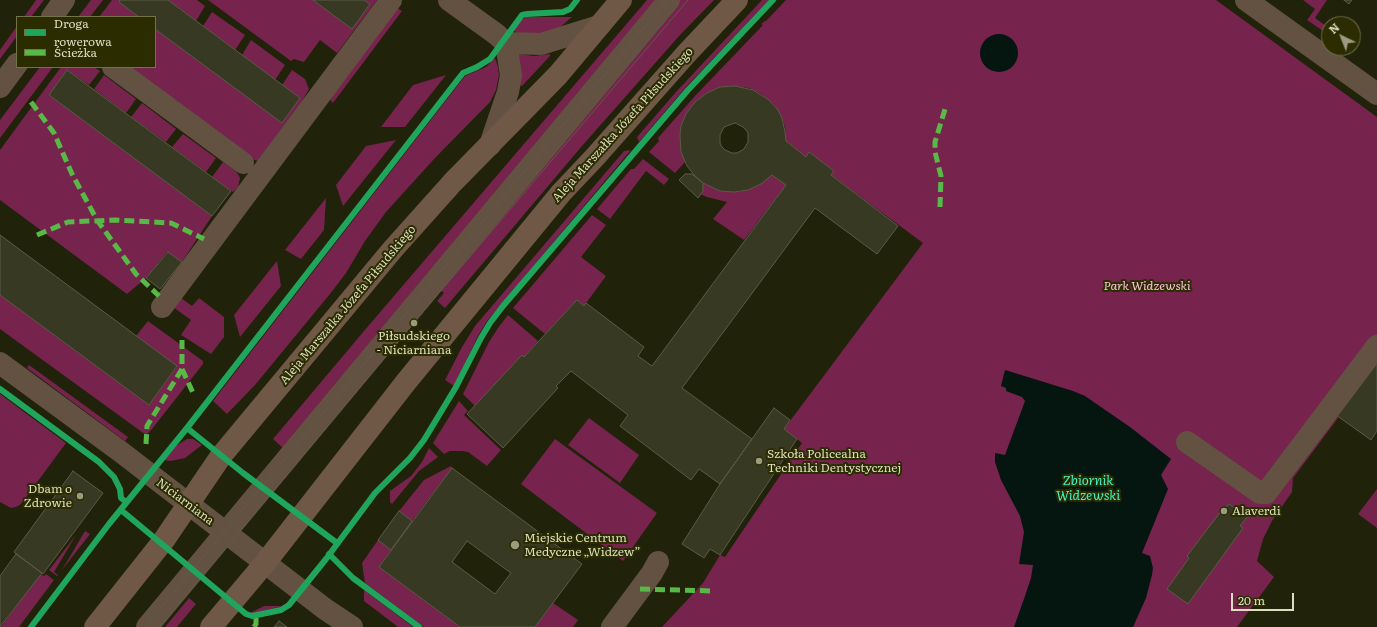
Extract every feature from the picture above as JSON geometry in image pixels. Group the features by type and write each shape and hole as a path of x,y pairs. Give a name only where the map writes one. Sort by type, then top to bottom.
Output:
{"main road":[{"name":"Aleja Marszałka Józefa Piłsudskiego","path":"95,627 162,543 221,456 393,249 453,182 537,98 621,0"},
{"name":"Aleja Marszałka Józefa Piłsudskiego","path":"211,627 265,563 406,382 561,193 687,53 737,0"}],"street":[{"path":"53,16 64,0"},
{"path":"162,307 391,0"},
{"path":"449,0 506,43 511,74 508,92 490,145"},
{"path":"147,627 669,0"},
{"path":"1246,0 1377,94"},
{"path":"506,43 541,44 599,26"},
{"path":"0,87 16,65"},
{"path":"114,68 242,163"},
{"path":"1187,442 1260,493 1266,493 1377,346"},
{"name":"Niciarniana","path":"0,363 117,450 325,609 352,627"},
{"path":"612,627 652,573 658,562"}],"green space":[{"path":"36,0 44,0 32,16 25,16"},
{"path":"91,0 103,0 91,16 79,16"},
{"path":"112,0 120,0 119,2 138,16 100,16"},
{"path":"168,0 197,0 205,6 196,21"},
{"path":"208,0 313,0 352,29 370,4 364,0 377,0 337,53 320,40 304,62 294,59 291,61"},
{"path":"647,0 661,0 284,449 273,439"},
{"path":"677,0 714,0 680,35 582,146 445,308 437,301 444,293 438,288"},
{"path":"762,0 769,0 686,87 639,142 637,137 676,92"},
{"name":"Park Widzewski","path":"786,0 1216,0 1377,117 1377,359 1336,414 1338,418 1293,478 1292,492 1272,521 1263,539 1257,561 1274,577 1237,627 662,627 703,583 720,555 725,557 802,443 784,429 923,243 831,175 834,171 809,152 806,157 786,141 785,127 775,106 761,94 749,88 735,86 720,87 707,93 695,102 686,114 681,126 680,144 685,162 675,173 649,152 659,141 658,138 695,96 763,25 761,24 766,21"},
{"path":"1303,0 1327,0 1315,18 1321,22 1321,30 1307,20 1315,9"},
{"path":"393,5 402,11 333,103 329,93"},
{"path":"212,12 245,35 235,50 203,26"},
{"path":"527,17 572,17 559,28 543,34 520,34 514,31 521,20"},
{"path":"16,27 16,37 0,59 0,50"},
{"path":"156,30 282,122 300,98 282,85 292,70 305,79 309,89 301,103 258,161 251,159 124,68 156,68"},
{"path":"251,40 285,65 275,80 242,55"},
{"path":"550,54 550,56 522,86 520,85 517,55 534,56"},
{"path":"495,58 499,75 496,90 490,102 435,158 386,212 365,241 346,273 330,294 255,385 227,414 213,401 465,76 486,67"},
{"path":"39,68 52,68 0,138 0,120"},
{"path":"60,68 96,68 100,71 89,85 67,70 49,95 212,216 182,262 167,252 146,278 127,294 0,200 0,150"},
{"path":"104,75 136,99 126,113 94,89"},
{"path":"446,75 405,127 381,127 413,85"},
{"path":"142,103 176,129 166,142 131,117"},
{"path":"183,134 216,158 206,172 172,147"},
{"path":"396,140 343,206 336,185 366,146"},
{"path":"631,150 487,321 478,336 454,386 445,380 475,326 624,151"},
{"path":"643,159 669,179 664,185 646,171 610,219 597,209 631,169 634,169"},
{"path":"223,162 234,170 240,178 238,187 233,192 212,177"},
{"path":"772,175 786,185 744,240 713,219 727,202 700,194 703,183 719,190 739,192 757,186"},
{"path":"326,198 324,230 301,259 285,250"},
{"path":"592,215 606,225 581,257 606,276 584,306 577,300 545,334 513,308"},
{"path":"277,261 281,286 240,337 234,315"},
{"path":"0,295 149,405 177,367 136,336 148,321 203,361 203,364 146,435 0,329"},
{"path":"177,295 192,306 199,298 224,317 224,337 211,354 181,335 191,320 170,305"},
{"path":"508,315 538,341 524,357 522,355 475,406 463,394 489,342"},
{"path":"29,365 128,437 125,441 27,368"},
{"path":"0,394 66,443 21,504 11,508 0,502"},
{"path":"459,401 468,411 464,415 501,450 487,466 468,452 450,451 444,454 433,443"},
{"path":"589,418 639,455 620,483 568,445"},
{"path":"187,439 193,439 202,445 185,458 171,461 164,460 176,446"},
{"path":"555,439 657,513 623,561 521,484"},
{"path":"429,448 438,457 419,471 392,504 390,502 390,491 411,476 422,462"},
{"path":"451,466 452,468 412,521 399,511 424,480"},
{"path":"1377,489 1377,528 1358,514"},
{"path":"85,531 90,534 62,570 82,536"},
{"path":"76,535 54,572 58,575 57,576 49,570"},
{"path":"378,540 391,550 379,567 460,627 424,627 365,583 362,563"},
{"path":"40,574 44,576 46,574 54,580 19,627 1,627"},
{"path":"364,590 413,627 398,627 364,601"},
{"path":"189,598 196,604 177,627 165,627"},
{"path":"553,603 578,620 573,627 535,627"},
{"path":"264,606 283,606 250,613"}],"water":[{"path":"999,34 1009,37 1015,43 1018,53 1015,63 1009,69 999,72 989,69 983,63 980,53 983,43 989,37"},
{"name":"Zbiornik Widzewski","path":"1005,370 1085,396 1130,427 1171,459 1161,475 1168,489 1142,553 1150,556 1153,568 1146,598 1133,627 1014,627 1031,578 1033,565 1019,564 1024,532 1020,516 1001,480 995,462 995,453 1005,455 1025,401 1022,397 1006,391 1006,388 1001,386"}],"building":[{"path":"120,0 168,0 300,98 282,123 156,30 156,16 138,16 119,2"},
{"path":"313,0 364,0 370,4 352,29"},
{"path":"1344,0 1352,0 1349,4"},
{"path":"67,70 231,191 212,216 49,95"},
{"path":"735,86 753,90 769,100 778,110 782,118 786,141 806,157 809,152 834,171 831,175 898,226 877,254 815,208 682,388 752,439 720,484 699,469 691,480 620,426 628,415 571,371 556,386 558,388 503,448 467,414 522,355 524,357 577,300 584,306 586,303 644,347 638,356 652,366 786,185 772,175 761,184 748,190 734,192 720,191 703,183 687,166 681,152 680,135 681,126 686,114 695,102 707,93 720,87","holes":["735,123 743,127 748,133 748,142 744,149 737,153 732,153 725,150 720,143 720,135 724,127"]},
{"path":"685,174 692,174 703,183 703,191 698,198 679,180"},
{"path":"0,235 177,366 149,405 0,295"},
{"path":"168,252 182,262 160,289 146,278"},
{"path":"1377,359 1377,431 1371,440 1336,415"},
{"name":"Szkoła Policealna Techniki Dentystycznej","path":"774,408 790,420 784,429 797,439 720,555 710,549 704,558 682,544 720,484"},
{"name":"Miejskie Centrum Medyczne „Widzew”","path":"452,468 582,564 535,627 460,627 379,567","holes":["467,541 511,573 495,594 452,562"]},
{"path":"73,471 103,493 43,574 14,552"},
{"path":"1229,504 1247,517 1240,526 1243,528 1188,604 1167,589 1189,558 1187,556 1221,511 1222,512"},
{"path":"399,511 412,521 391,550 378,540"},
{"path":"16,554 42,573 0,627 0,576"},
{"path":"279,621 287,627 274,627"}],"tram line":[{"path":"145,627 667,0"},
{"path":"160,627 434,299 688,0"}],"marked path":[{"path":"31,102 54,133 72,174 97,220 136,274 159,296"},
{"path":"940,207 941,176 935,152 935,142 946,106"},
{"path":"37,235 68,222 115,220 171,223 204,239"},
{"path":"146,444 147,426 182,369 182,340"},
{"path":"182,369 194,395"},
{"path":"640,589 714,591"},
{"path":"254,627 256,624 256,616"}],"cycle path":[{"path":"31,627 109,524 187,428 463,73 490,59 522,15 563,12 570,9 577,0"},
{"path":"121,510 246,614 252,616 281,610 289,605 326,559 375,493 410,458 424,440 456,387 481,338 503,306 688,90 773,0"},
{"path":"0,389 99,462 114,477 120,489 121,498 126,502"},
{"path":"187,428 243,473 337,543"},
{"path":"329,554 353,578 419,627"}],"place":[{"name":"Piłsudskiego - Niciarniana","path":"414,323"},
{"name":"Szkoła Policealna Techniki Dentystycznej","path":"759,461"},
{"name":"Dbam o Zdrowie","path":"80,496"},
{"name":"Alaverdi","path":"1224,511"},
{"name":"Miejskie Centrum Medyczne „Widzew”","path":"515,545"}]}
